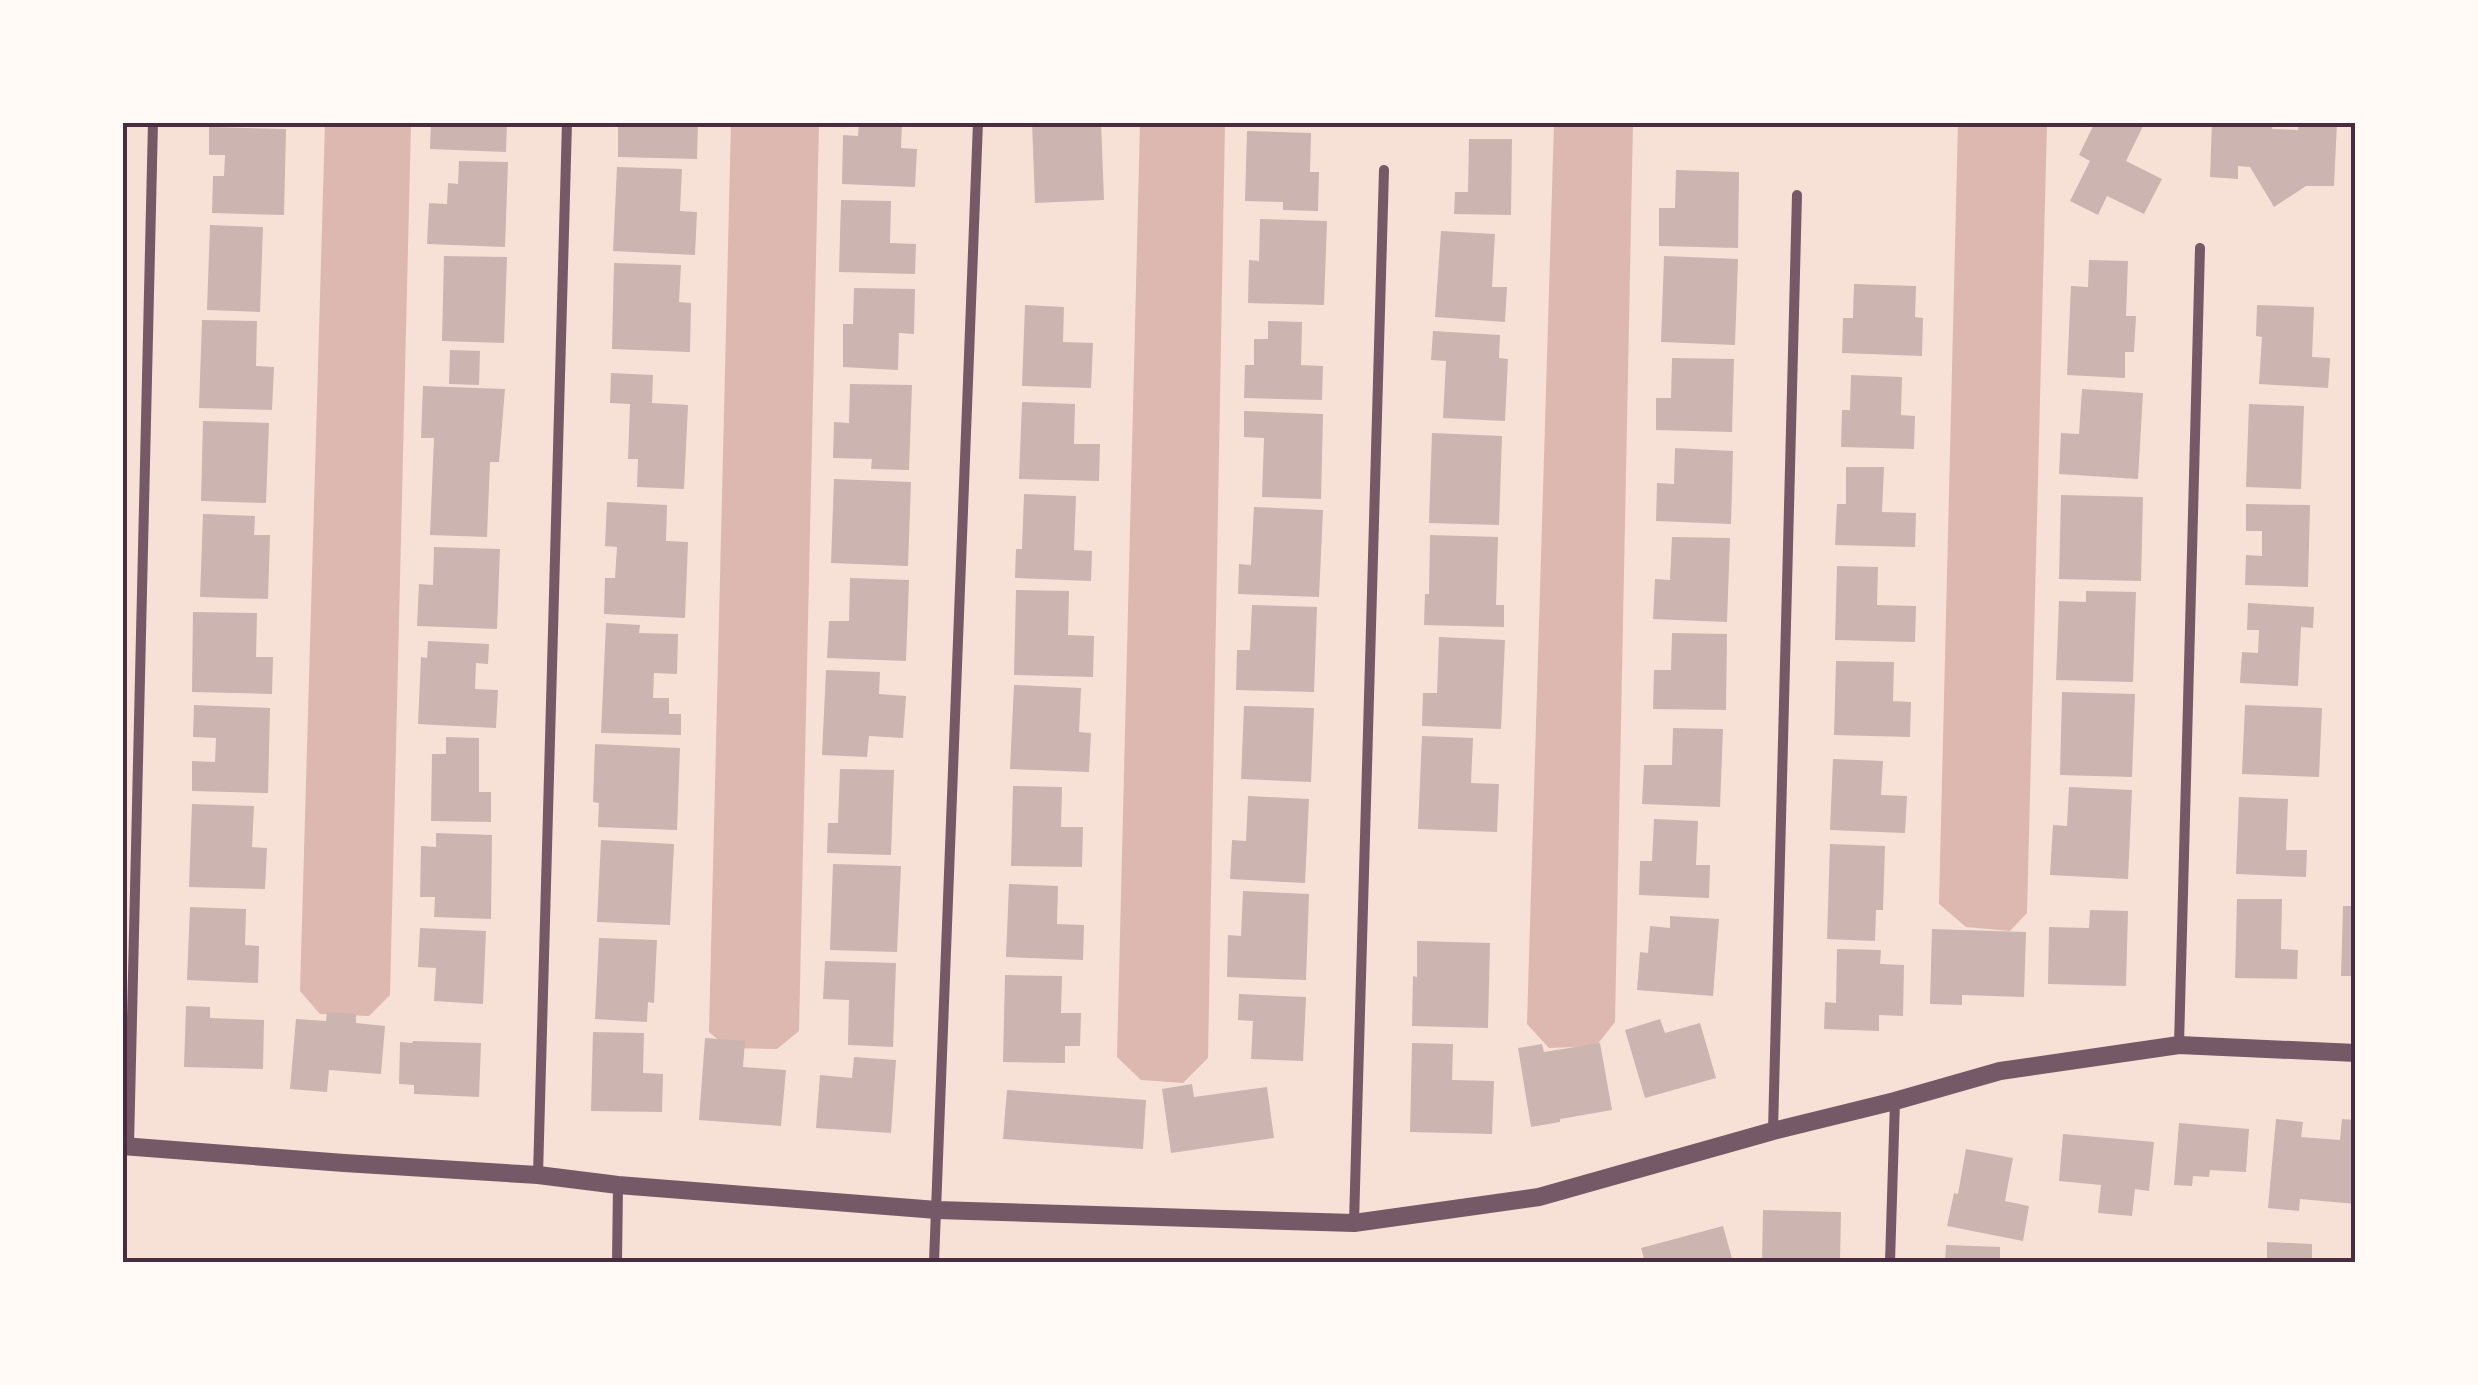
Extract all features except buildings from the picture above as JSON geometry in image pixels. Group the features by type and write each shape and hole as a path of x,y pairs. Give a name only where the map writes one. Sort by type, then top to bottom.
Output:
{"street":[{"path":"153,122 126,1146 538,1174 618,1185 936,1210 1354,1222 1539,1197 2000,1071 2179,1046 2356,1053"},
{"path":"538,1174 567,122"},
{"path":"934,1262 978,122"},
{"path":"1354,1222 1384,170"},
{"path":"1774,1130 1797,195"},
{"path":"2179,1046 2200,248"},
{"path":"1890,1262 1896,1101"},
{"path":"616,1262 618,1185"}],"shaded area":[{"path":"325,123 411,123 390,995 369,1016 320,1014 300,991"},
{"path":"731,123 819,123 799,1031 777,1049 728,1048 709,1032"},
{"path":"1140,123 1225,123 1208,1058 1183,1083 1141,1080 1117,1057"},
{"path":"1554,123 1633,123 1615,1022 1596,1046 1549,1048 1527,1024"},
{"path":"1958,123 2047,123 2027,913 2010,931 1966,927 1939,904"}]}
